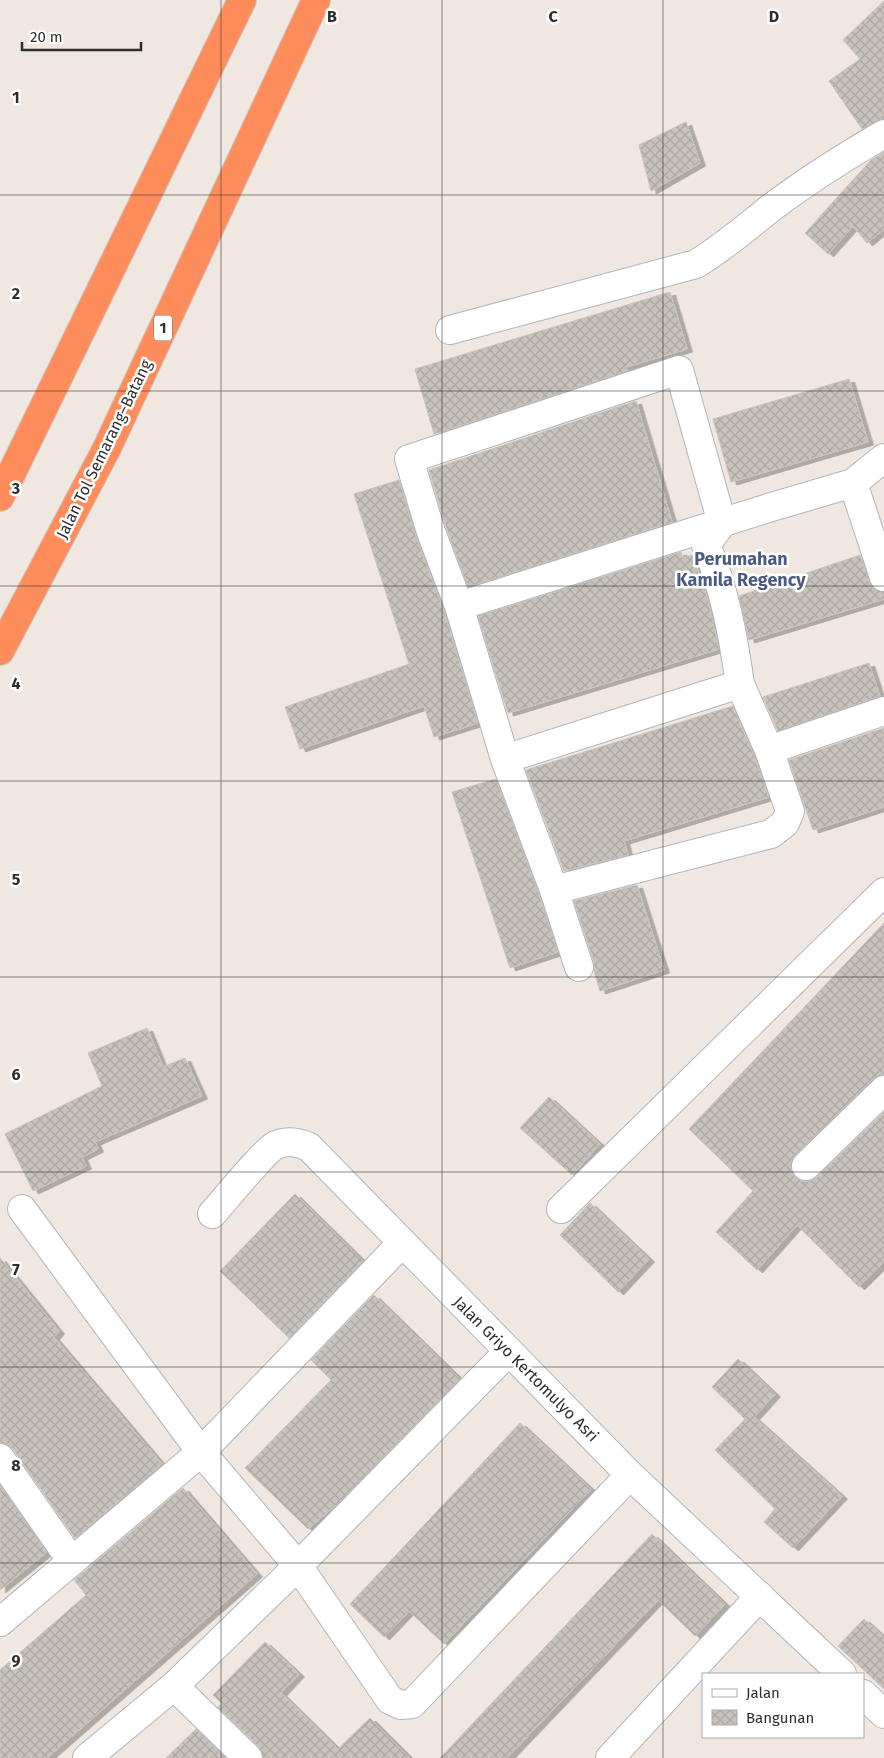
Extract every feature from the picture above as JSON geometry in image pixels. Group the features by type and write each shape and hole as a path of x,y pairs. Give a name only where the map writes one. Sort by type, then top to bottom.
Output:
{"highway":[{"path":"0,497 242,0"},
{"name":"Jalan Tol Semarang–Batang","path":"0,651 107,448 316,0"}],"street":[{"path":"450,330 696,264 725,246 773,207 846,156 884,134"},
{"path":"579,967 554,890 505,759 459,606 431,532 409,459 679,370 722,523"},
{"path":"459,606 853,483 884,458"},
{"path":"853,483 884,577"},
{"path":"554,890 771,834 785,823 790,811 769,750 740,684 734,639 719,577 706,545 722,523"},
{"path":"505,759 740,684"},
{"path":"769,750 884,711"},
{"path":"561,1209 884,892"},
{"path":"806,1166 884,1090"},
{"name":"Jalan Griyo Kertomulyo Asri","path":"212,1214 274,1146 289,1141 300,1142 309,1147 630,1475 841,1673"},
{"path":"22,1209 201,1452 298,1566 390,1700 401,1705 412,1704 630,1475"},
{"path":"0,1622 201,1452 402,1243"},
{"path":"87,1758 174,1686 298,1566 508,1352"},
{"path":"0,1458 72,1560"},
{"path":"610,1758 760,1596"},
{"path":"174,1686 248,1758"},
{"path":"864,1695 884,1714"}],"building":[{"path":"884,1 884,118 862,129 829,81 860,59 843,40"},
{"path":"686,122 700,163 651,191 639,145"},
{"path":"884,152 884,229 867,243 853,226 828,254 805,233 871,160"},
{"path":"670,292 687,349 626,367 627,371 434,434 415,369"},
{"path":"849,379 868,442 731,482 713,419"},
{"path":"636,401 672,522 468,587 446,527 429,470"},
{"path":"399,480 416,537 444,611 478,723 434,737 424,706 300,749 285,707 409,664 354,494"},
{"path":"681,552 682,558 693,555 708,600 719,649 508,713 478,616"},
{"path":"860,555 869,582 874,589 884,592 884,599 749,640 739,596"},
{"path":"869,663 880,696 778,731 763,697"},
{"path":"733,706 769,797 624,841 628,855 564,871 526,770"},
{"path":"884,728 884,807 813,830 789,760"},
{"path":"496,779 558,952 510,968 452,792"},
{"path":"637,885 664,970 600,991 594,971 594,962 574,901"},
{"path":"884,923 884,1075 873,1079 795,1155 791,1161 791,1169 795,1177 801,1181 809,1181 817,1177 884,1112 884,1262 859,1287 797,1225 757,1270 716,1232 753,1191 689,1129"},
{"path":"147,1028 163,1067 185,1058 202,1096 95,1142 98,1149 82,1157 86,1166 33,1191 5,1134 102,1086 88,1053"},
{"path":"549,1097 600,1144 572,1175 520,1128"},
{"path":"295,1194 363,1261 289,1338 220,1271"},
{"path":"590,1203 649,1259 618,1292 560,1235"},
{"path":"0,1258 59,1331 54,1337 162,1464 75,1538 13,1449 7,1444 0,1443"},
{"path":"374,1295 460,1379 338,1503 308,1529 245,1468 331,1380 311,1360"},
{"path":"738,1359 775,1394 754,1417 842,1496 793,1548 764,1522 775,1509 715,1450 745,1419 712,1387"},
{"path":"520,1423 591,1489 444,1644 409,1611 384,1637 350,1604"},
{"path":"0,1485 47,1552 0,1590"},
{"path":"183,1488 257,1574 47,1758 0,1758 0,1670 86,1595 74,1580"},
{"path":"652,1534 725,1604 695,1636 658,1600 507,1758 440,1758"},
{"path":"864,1619 884,1637 884,1689 838,1646"},
{"path":"265,1642 299,1674 281,1693 338,1749 370,1718 410,1758 263,1758 259,1747 218,1707 222,1704 213,1695"},
{"path":"196,1729 226,1758 166,1758"}],"district":[{"name":"Perumahan Kamila Regency","path":"741,569"}]}
